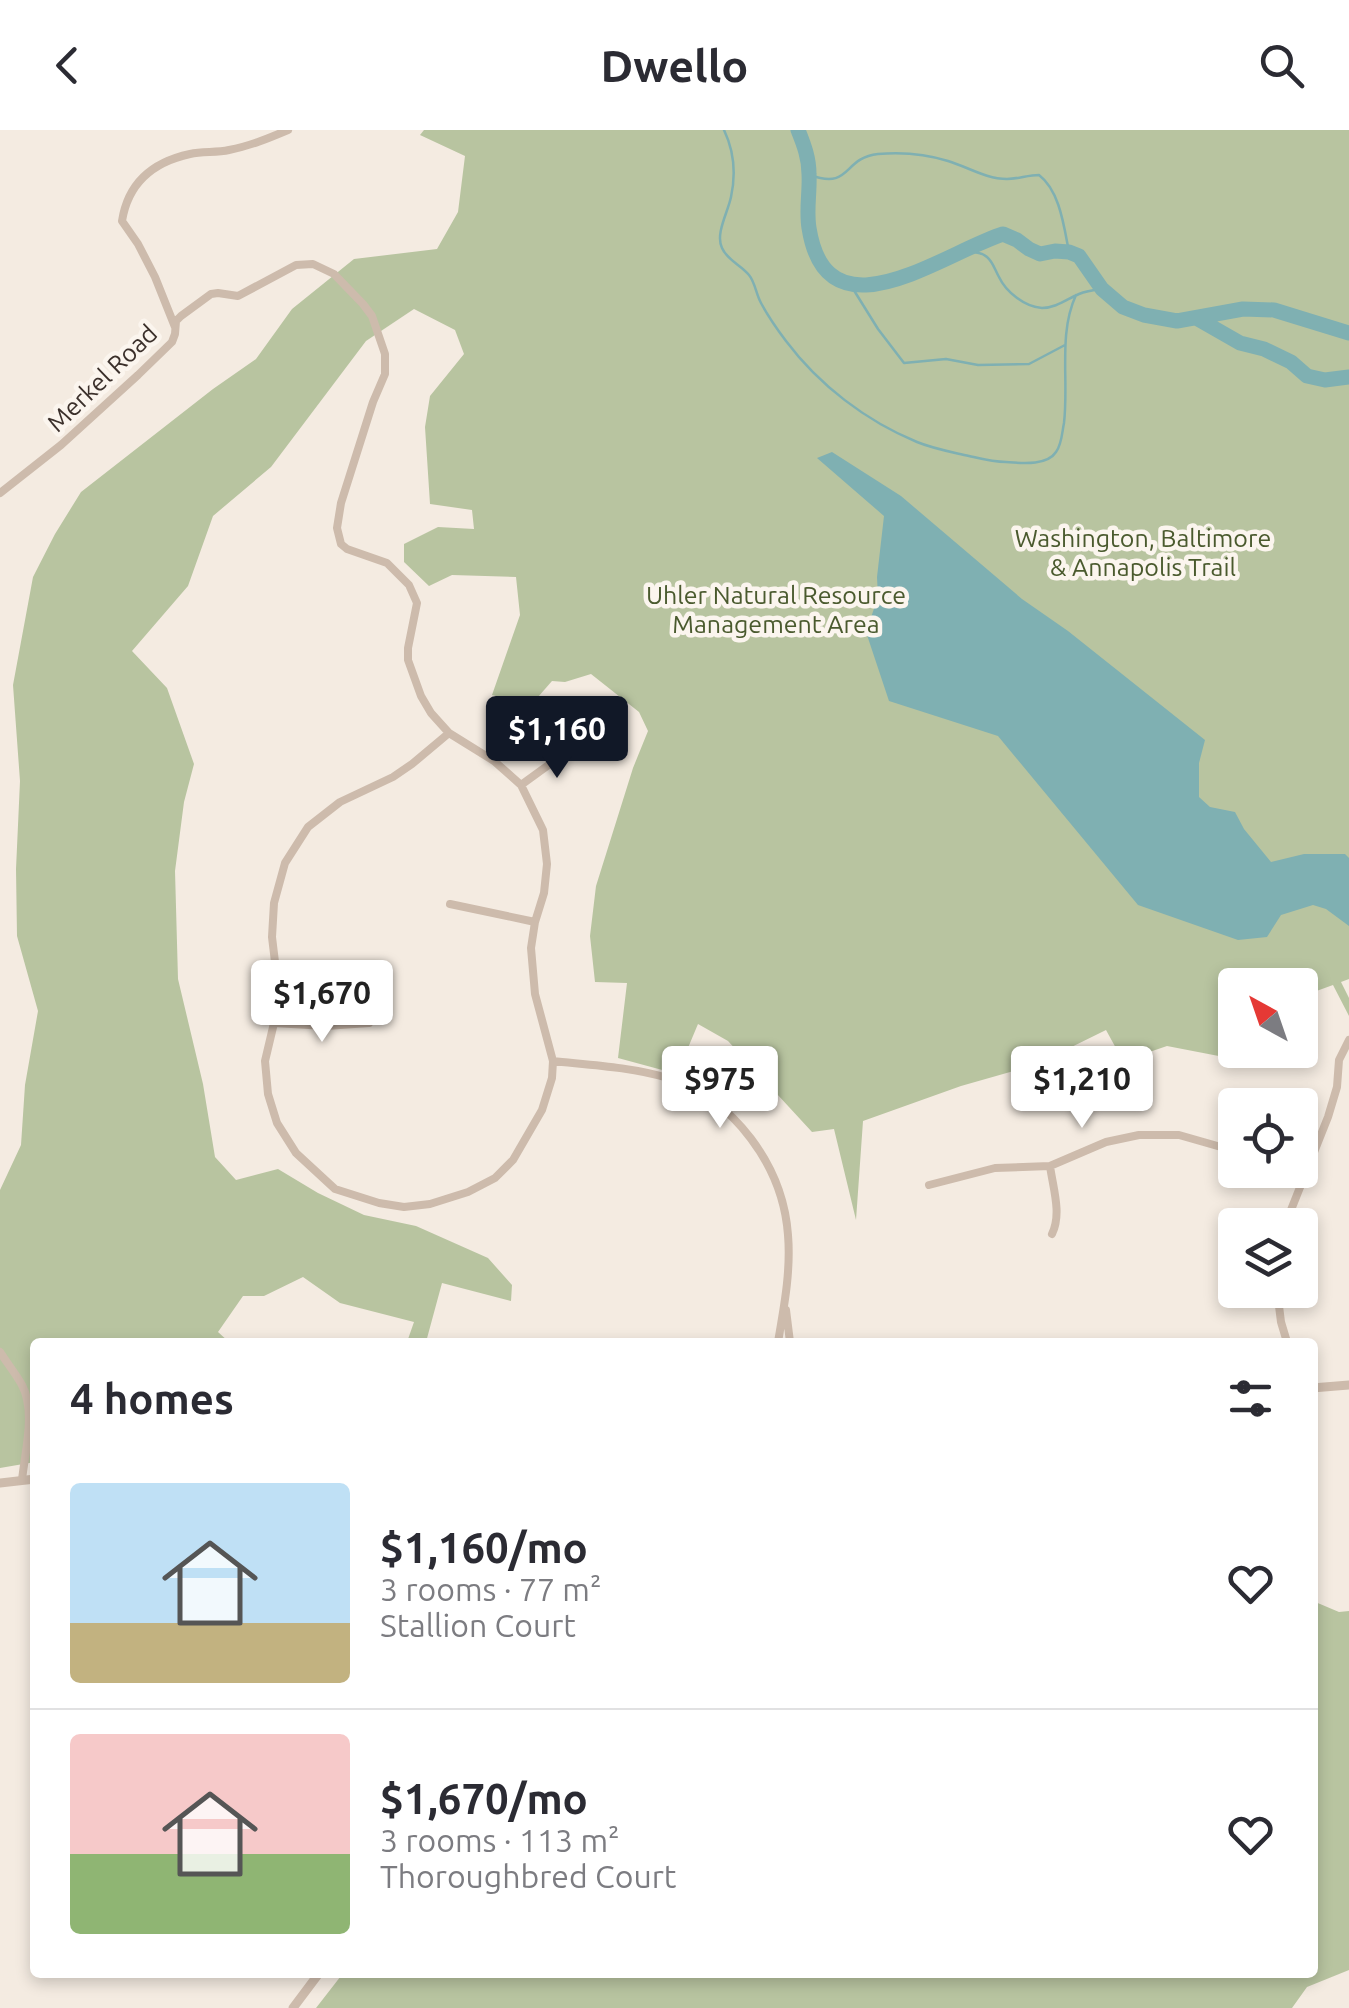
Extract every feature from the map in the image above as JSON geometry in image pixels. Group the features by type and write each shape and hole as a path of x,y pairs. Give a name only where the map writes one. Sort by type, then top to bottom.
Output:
{"street":[{"path":"175,327 156,277 122,220 127,198 140,180 164,164 188,154 250,145 288,130"},
{"name":"Merkel Road","path":"0,493 74,434 168,346 174,340 181,316 211,294 238,296 303,263 325,268 372,316 385,354 385,374 341,503 337,528 346,548 387,563 415,595 417,611 408,660 421,696 448,733"},
{"path":"448,733 494,761 521,785 543,830 546,847 547,877 531,948 532,980 553,1061 542,1110 523,1145 501,1172 468,1192 430,1204 404,1207 335,1188 318,1176 290,1145 274,1116 266,1080 265,1061 278,988 272,937 274,903 293,848 327,810 393,777 448,733"},
{"path":"521,785 566,752 584,750"},
{"path":"450,904 534,922"},
{"path":"274,1022 326,1026 369,1023"},
{"path":"1318,1141 1337,1087 1339,1060 1349,1040"},
{"path":"553,1061 666,1078 715,1102 740,1124 768,1166 784,1206 789,1268 779,1338"},
{"path":"930,1185 995,1168 1050,1166 1106,1142 1140,1135 1179,1135 1218,1146"},
{"path":"1050,1166 1056,1206 1052,1234"},
{"path":"785,1301 790,1338"},
{"path":"1279,1308 1286,1338"},
{"path":"0,1352 27,1399 22,1480"},
{"path":"1318,1388 1349,1385"},
{"path":"0,1483 30,1479"},
{"path":"292,2008 315,1978"}],"green space":[{"path":"424,130 1349,130 1349,979 1341,982 1349,998 1349,1016 1333,985 1318,990 1318,968 1218,968 1218,1056 1167,1046 1123,1061 1106,1030 1035,1065 863,1121 856,1220 834,1129 812,1132 728,1041 698,1024 677,1074 618,1058 627,983 595,982 590,936 596,886 648,731 639,712 591,674 565,682 552,681 531,705 492,695 520,615 516,577 452,575 429,586 404,562 404,544 438,527 474,529 472,510 430,504 425,427 430,396 464,354 455,330 414,309 366,341 271,467 213,516 188,586 132,651 167,688 194,764 184,802 175,871 178,979 203,1084 215,1157 236,1180 278,1169 364,1215 416,1226 488,1258 512,1285 511,1301 442,1283 427,1338 408,1338 414,1322 340,1303 303,1277 264,1296 243,1296 218,1332 225,1338 30,1338 30,1463 0,1468 0,1190 21,1145 25,1085 38,1011 17,936 20,781 13,685 33,577 81,492 256,359 292,309 354,259 437,249 458,212 465,156 420,135"},
{"path":"1318,1603 1339,1612 1349,1611 1349,1970 1307,1987 1292,2008 316,2008 339,1978 1318,1978"}],"water":[{"path":"832,452 901,496 1022,599 1205,740 1199,763 1199,797 1210,807 1235,812 1271,862 1304,854 1345,854 1349,858 1349,926 1326,909 1313,905 1281,915 1267,937 1238,940 1138,905 998,736 889,701 866,632 878,597 884,516 817,458"}],"waterway":[{"path":"724,130 734,171 720,236 724,252 749,275 773,322 813,372 845,400 898,433 930,447 992,461 1033,463 1052,456 1060,445 1064,423 1067,325 1076,295"},
{"path":"798,130 809,168 809,228 820,262 838,280 862,285 890,281 1003,234 1040,254 1055,251 1079,256 1102,289 1123,307 1144,315 1177,321 1243,309 1274,310 1349,333"},
{"path":"810,175 833,179 866,157 896,153 940,159 999,178 1039,175 1056,200 1069,252"},
{"path":"956,252 976,252 987,257 1011,293 1036,307 1052,307 1082,293 1102,289"},
{"path":"850,284 904,363 946,359 978,365 1029,364 1065,345"},
{"path":"1198,319 1240,343 1291,362 1307,376 1325,380 1349,377"}],"park label":[{"name":"Washington, Baltimore & Annapolis Trail","path":"1143,552"},
{"name":"Uhler Natural Resource Management Area","path":"776,610"}]}
